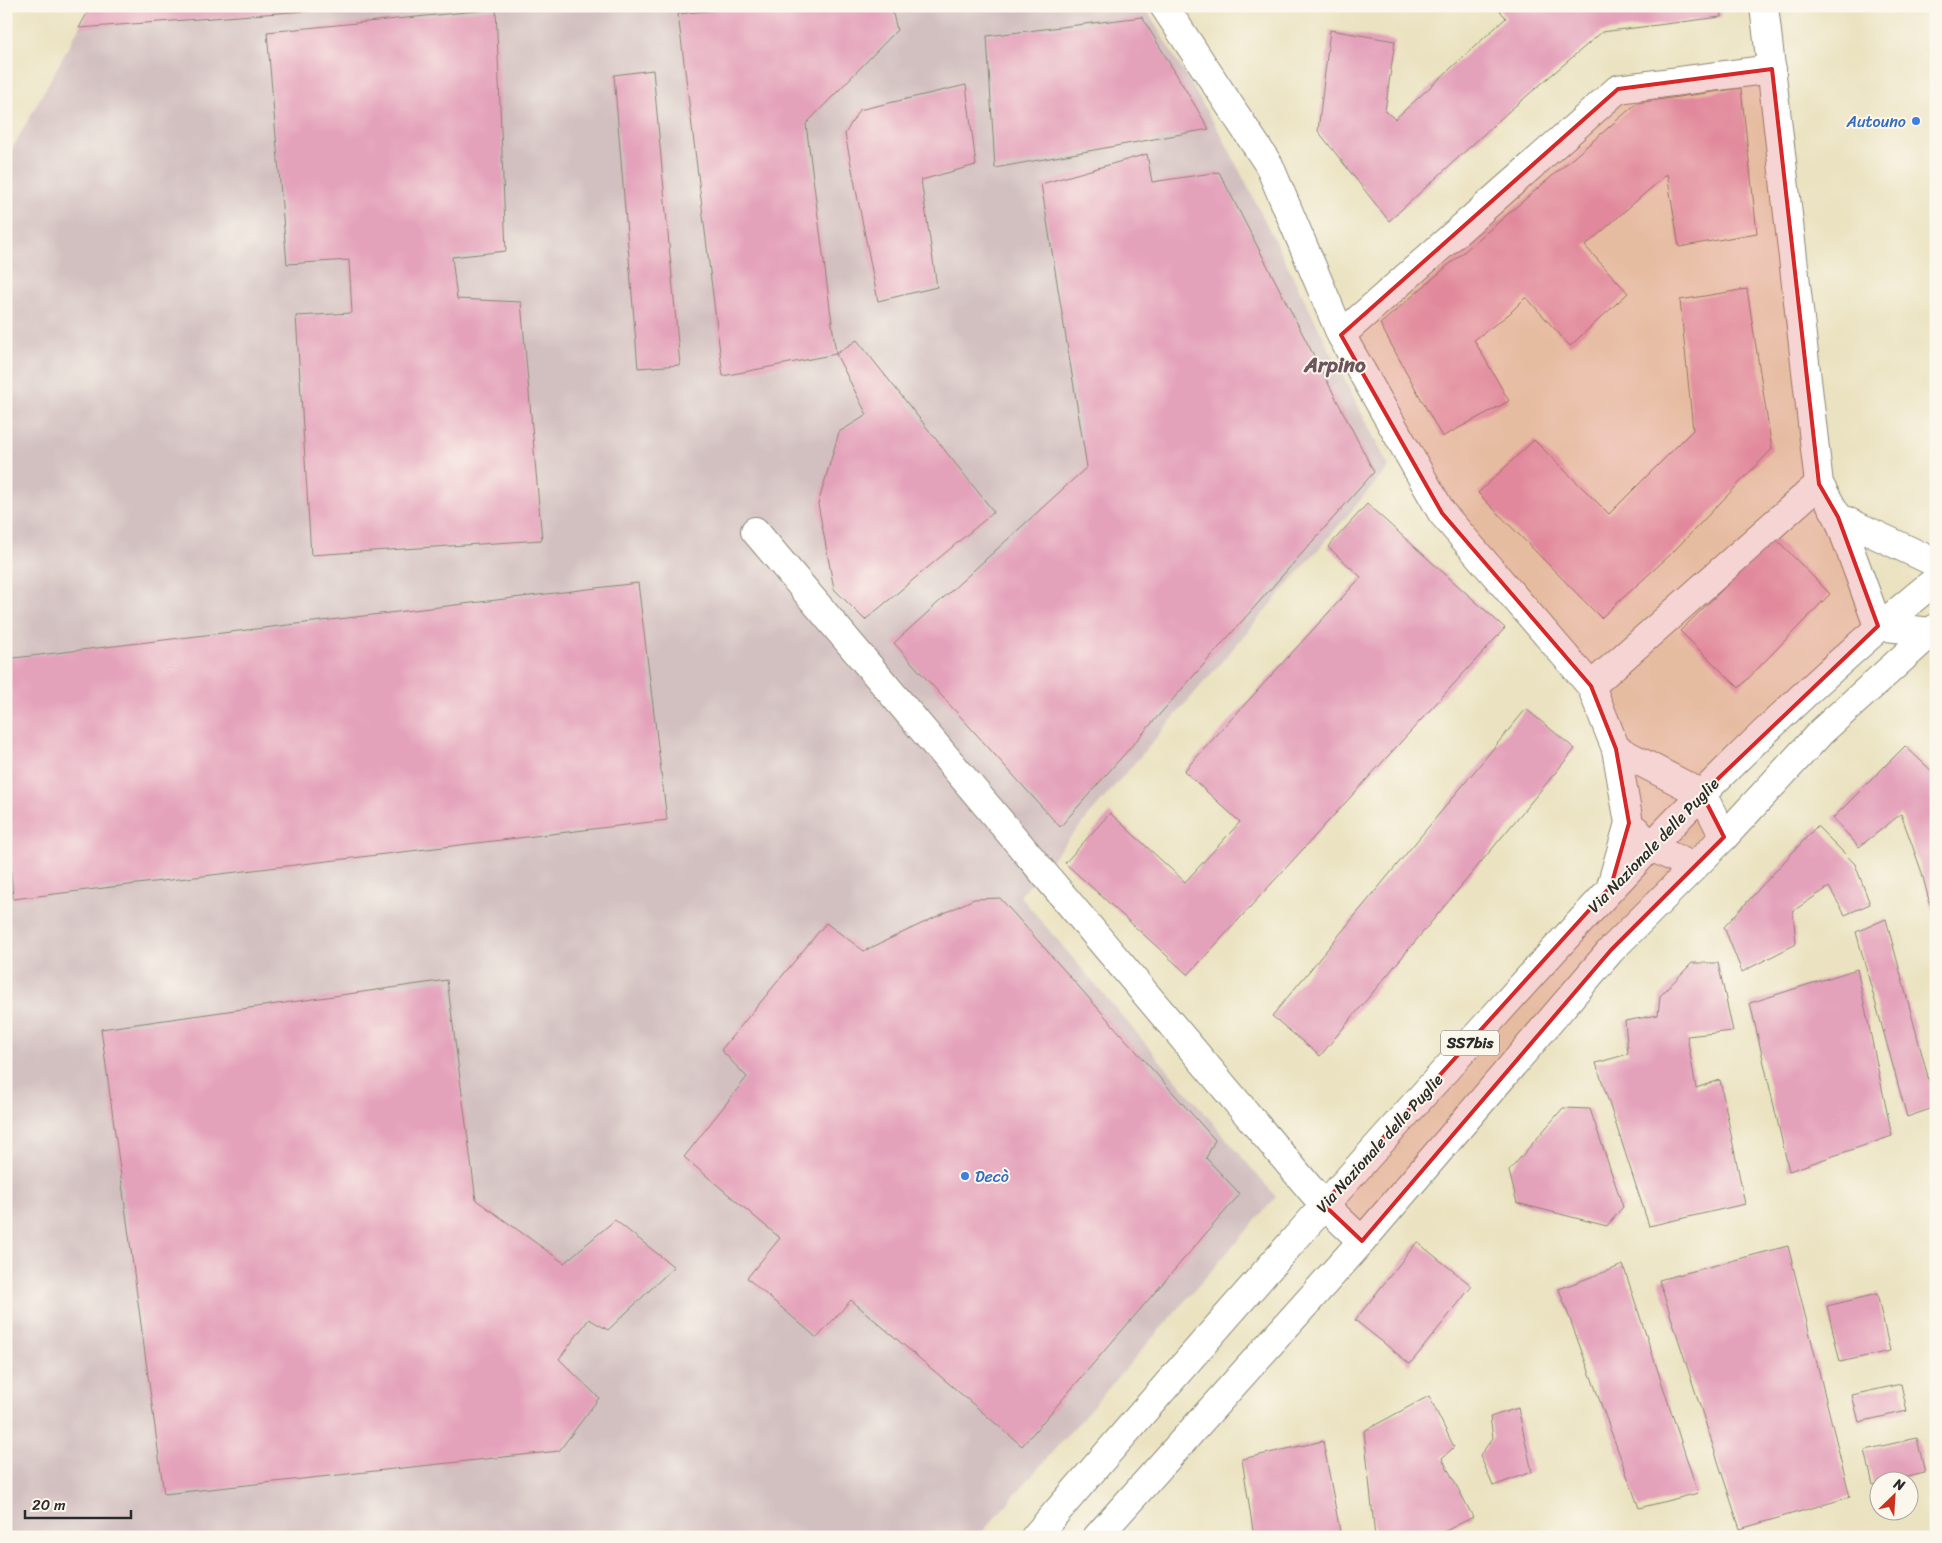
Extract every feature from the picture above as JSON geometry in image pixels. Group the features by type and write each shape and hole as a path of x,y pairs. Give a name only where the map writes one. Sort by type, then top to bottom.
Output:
{"street":[{"path":"1164,6 1269,166 1340,335 1442,512 1591,686 1616,748 1630,823 1611,886"},
{"path":"1764,6 1819,484 1838,517 1878,626 1933,630"},
{"path":"1340,335 1618,89 1772,69"},
{"path":"1591,686 1819,484"},
{"path":"1838,517 1936,563"},
{"path":"755,531 1323,1204 1362,1241"},
{"name":"Via Nazionale delle Puglie","path":"1036,1537 1323,1204 1611,886 1792,704 1878,626 1936,580"},
{"name":"SS7bis","path":"1098,1537 1362,1241 1611,950 1724,837 1822,731 1933,630"},
{"path":"1616,748 1702,794 1724,837"},
{"path":"1630,823 1651,847 1694,867"}],"highlighted area":[{"path":"1772,69 1819,484 1838,517 1878,626 1702,794 1724,837 1611,950 1362,1241 1323,1204 1611,886 1629,823 1616,749 1591,686 1442,513 1341,335 1618,89"}],"shaded area":[{"path":"91,6 1144,6 1224,140 1389,467 1020,896 1276,1197 978,1537 6,1537 6,160"}],"building":[{"path":"91,6 345,6 345,8 79,28"},
{"path":"755,6 891,6 897,30 806,124 836,354 723,376 678,14"},
{"path":"1496,6 1720,6 1721,17 1602,32 1508,112 1389,221 1318,131 1330,30 1395,41 1385,111 1395,119 1506,18"},
{"path":"496,9 506,251 452,257 457,299 521,302 542,540 311,555 296,316 352,313 349,260 287,264 267,32"},
{"path":"1142,17 1209,129 995,168 987,36"},
{"path":"653,70 680,365 638,368 614,75"},
{"path":"966,85 976,165 921,180 937,287 878,301 845,134 859,110"},
{"path":"1741,88 1757,233 1679,247 1667,174 1585,246 1628,293 1570,346 1526,297 1509,314 1474,340 1509,401 1442,437 1380,324 1637,103"},
{"path":"1147,154 1152,182 1219,172 1374,472 1060,827 894,643 1087,467 1041,184"},
{"path":"1747,289 1772,449 1670,555 1601,618 1478,493 1534,440 1609,514 1693,430 1680,300"},
{"path":"857,340 994,512 865,620 834,589 818,504 839,432 867,415 836,354"},
{"path":"1367,504 1505,628 1188,975 1065,863 1110,813 1185,882 1240,822 1184,771 1361,577 1328,547"},
{"path":"1775,538 1830,594 1739,688 1680,631"},
{"path":"638,583 667,820 13,899 6,808 6,659"},
{"path":"1526,709 1575,749 1320,1056 1272,1016"},
{"path":"1905,746 1936,775 1936,927 1921,870 1901,814 1859,847 1833,818"},
{"path":"1817,826 1855,864 1870,904 1845,915 1829,887 1793,911 1796,944 1742,972 1724,927"},
{"name":"Decò","path":"1000,898 1215,1140 1206,1158 1240,1194 1022,1446 851,1300 817,1338 747,1278 780,1238 684,1157 747,1077 721,1050 826,923 864,951 974,899"},
{"path":"1886,919 1936,1107 1907,1117 1856,932"},
{"path":"1692,963 1718,963 1733,1031 1687,1036 1696,1088 1720,1080 1745,1204 1649,1226 1596,1063 1628,1054 1625,1021 1658,1015 1660,996"},
{"path":"1857,969 1892,1136 1789,1171 1750,1003"},
{"path":"447,980 476,1200 564,1263 615,1220 674,1267 608,1330 589,1319 559,1359 599,1398 559,1451 164,1494 101,1029"},
{"path":"1563,1108 1590,1109 1623,1207 1607,1226 1517,1203 1509,1171"},
{"path":"1417,1242 1472,1286 1410,1364 1355,1320"},
{"path":"1788,1246 1850,1497 1740,1529 1659,1280"},
{"path":"1623,1265 1698,1493 1639,1508 1559,1289"},
{"path":"1877,1294 1890,1351 1840,1362 1827,1306"},
{"path":"1901,1384 1907,1411 1859,1422 1852,1395"},
{"path":"1429,1396 1454,1447 1442,1458 1473,1517 1434,1537 1375,1537 1364,1431"},
{"path":"1518,1408 1532,1472 1493,1486 1480,1455 1493,1438 1490,1417"},
{"path":"1917,1438 1925,1473 1920,1474 1920,1470 1870,1470 1870,1472 1865,1450"},
{"path":"1323,1441 1341,1537 1254,1537 1242,1459"}],"place":[{"name":"Autouno","path":"1916,121"},
{"name":"Decò","path":"965,1176"}],"district":[{"name":"Arpino","path":"1335,365"}]}
